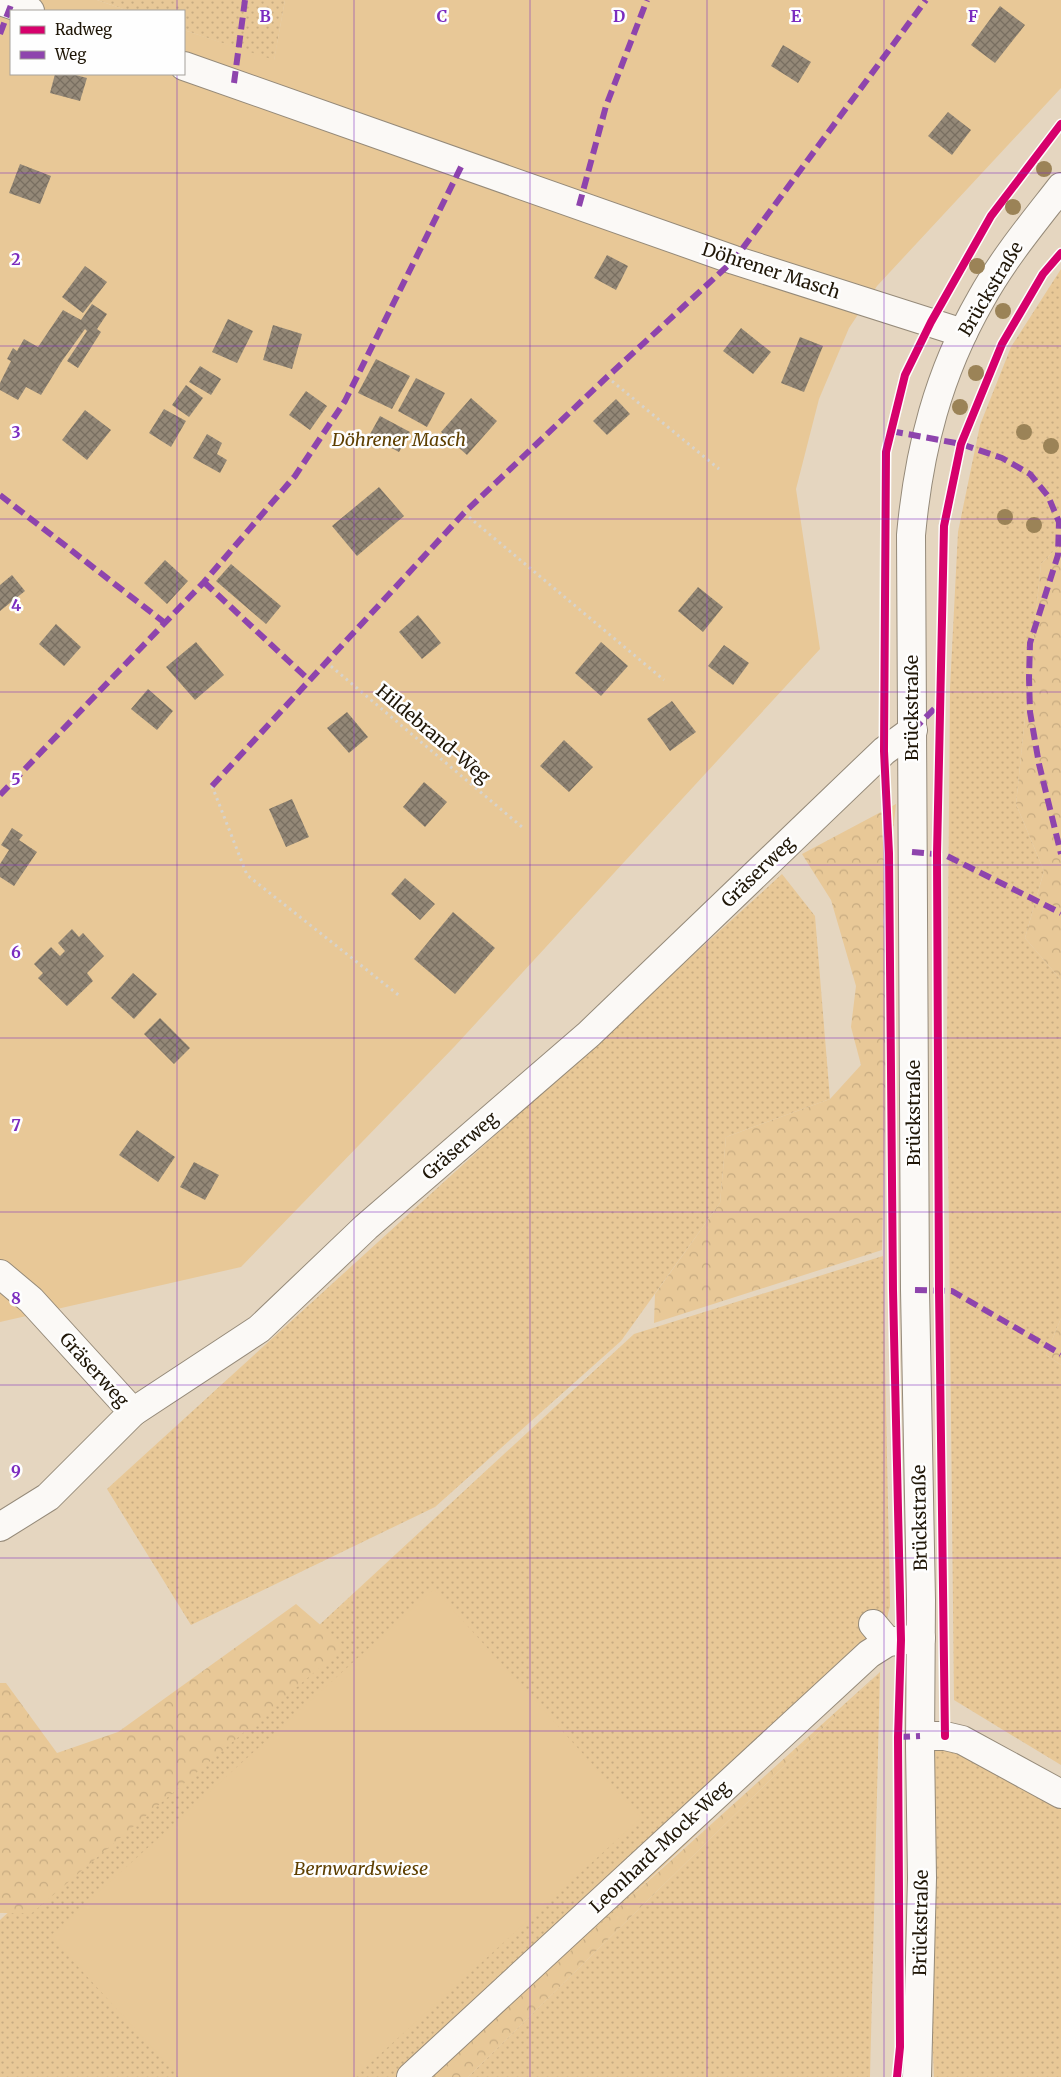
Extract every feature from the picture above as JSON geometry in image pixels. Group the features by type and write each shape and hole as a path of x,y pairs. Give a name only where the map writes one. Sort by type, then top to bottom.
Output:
{"street":[{"path":"0,1 27,10"},
{"name":"Döhrener Masch","path":"185,66 734,260 963,333"},
{"name":"Brückstraße","path":"917,2077 922,1878 912,862 911,545 916,486 925,437 935,401 963,333 981,298 1002,264 1061,187"},
{"name":"Gräserweg","path":"0,1274 30,1300 133,1412 260,1329 366,1228 589,1034 884,751 913,730"},
{"path":"0,1527 48,1497 133,1412"},
{"name":"Leonhard-Mock-Weg","path":"411,2077 869,1654 881,1633 920,1638"},
{"path":"920,1736 945,1736 962,1740 1061,1794"}],"path":[{"path":"607,377 719,469"},
{"path":"464,513 664,680"},
{"path":"212,786 247,875 401,997"}],"green space":[{"name":"Döhrener Masch","path":"0,0 97,0 126,10 10,10 10,75 185,75 185,30 274,60 285,0 1061,0 1061,88 877,286 849,328 819,399 796,489 820,649 455,1046 241,1267 0,1322"},
{"path":"97,0 285,0 274,61 185,30 185,10 126,10"},
{"path":"1061,269 1061,544 1041,564 1016,804 1044,871 1025,938 1061,980 1061,1318 1046,1355 1061,1365 1061,1765 954,1700 947,1045 950,688 958,532 980,425 1011,347"},
{"path":"1061,544 1061,980 1025,938 1044,871 1016,804 1041,564"},
{"path":"896,804 883,921 893,990 886,1064 882,1250 654,1323 655,1294 720,1203 726,1137 830,1099 861,1065 851,1027 856,986 831,900 802,854"},
{"path":"782,874 815,916 830,1099 726,1137 720,1203 621,1341 435,1507 191,1625 107,1489"},
{"name":"Bernwardswiese","path":"883,1256 890,1606 876,1663 442,2077 0,2077 0,1920 634,1334"},
{"path":"1061,1318 1061,1365 1046,1355"},
{"path":"434,1589 641,1818 355,2077 179,2077 50,1936"},
{"path":"296,1604 345,1646 32,1913 0,1913 0,1683 6,1683 57,1753 118,1732"},
{"path":"880,1672 870,2077 468,2077"},
{"path":"880,1672 468,2077 431,2077"},
{"path":"920,1746 958,1750 1061,1809 1061,2077 934,2077"}],"building":[{"path":"1000,6 1025,25 995,63 971,45"},
{"path":"783,45 811,62 798,83 771,66"},
{"path":"55,75 76,75 87,78 80,101 50,93"},
{"path":"948,112 971,130 952,155 928,136"},
{"path":"20,164 51,176 40,204 9,193"},
{"path":"607,255 628,266 616,290 594,278"},
{"path":"85,266 107,282 83,313 62,297"},
{"path":"92,304 107,314 97,329 101,332 78,368 67,361 87,331 85,329 41,395 26,387 18,400 0,390 0,383 11,361 7,359 13,348 17,351 24,339 38,347 63,310 81,320"},
{"path":"228,319 253,331 237,363 212,352"},
{"path":"273,325 302,334 292,369 263,360"},
{"path":"741,328 771,352 753,374 723,351"},
{"path":"800,337 823,346 804,392 781,383"},
{"path":"376,359 410,376 392,409 358,393"},
{"path":"200,366 221,379 211,395 189,382"},
{"path":"416,378 445,393 427,427 398,411"},
{"path":"186,385 203,398 189,417 172,405"},
{"path":"306,391 327,406 310,430 289,415"},
{"path":"471,398 497,421 467,455 441,432"},
{"path":"616,399 630,414 607,435 593,421"},
{"path":"164,409 186,421 171,447 149,433"},
{"path":"85,410 111,430 87,460 62,440"},
{"path":"380,416 410,432 399,452 369,436"},
{"path":"207,434 222,443 217,454 227,460 220,473 193,458"},
{"path":"379,487 404,516 357,556 332,526"},
{"path":"165,560 188,581 167,604 144,583"},
{"path":"231,564 281,606 266,624 216,581"},
{"path":"12,575 25,591 0,611 0,585"},
{"path":"698,587 723,607 703,632 678,611"},
{"path":"418,615 441,643 422,659 399,632"},
{"path":"56,624 81,647 64,666 39,644"},
{"path":"196,642 224,675 195,700 166,667"},
{"path":"601,642 628,666 601,696 575,673"},
{"path":"724,645 749,663 733,685 708,666"},
{"path":"148,689 173,711 157,730 131,709"},
{"path":"672,701 696,732 670,751 647,719"},
{"path":"347,712 368,737 349,753 327,728"},
{"path":"564,740 593,767 569,792 540,766"},
{"path":"424,782 447,802 425,827 403,807"},
{"path":"292,799 309,837 286,847 269,809"},
{"path":"12,828 23,835 19,840 37,852 14,886 0,877 0,864 9,850 1,845"},
{"path":"405,878 435,904 420,920 391,894"},
{"path":"453,912 495,948 455,994 414,959"},
{"path":"72,929 79,937 83,933 104,956 87,973 93,981 67,1006 38,978 43,973 34,964 51,947 60,956 65,951 58,943"},
{"path":"133,973 157,994 134,1019 111,998"},
{"path":"160,1018 190,1048 174,1064 144,1034"},
{"path":"137,1130 175,1157 158,1182 119,1155"},
{"path":"194,1162 219,1175 205,1200 180,1187"}],"marked path":[{"path":"234,83 245,0"},
{"path":"579,206 606,106 647,0"},
{"path":"212,786 464,513 734,260 926,0"},
{"path":"0,34 11,5"},
{"path":"0,795 204,582 295,476 345,401 462,165"},
{"path":"891,431 961,444 1002,458 1030,474 1048,496 1059,522 1058,555 1030,643 1029,678 1030,712 1039,764 1061,854"},
{"path":"0,495 165,623"},
{"path":"204,582 309,680"},
{"path":"913,730 940,703"},
{"path":"912,852 945,855 1061,913"},
{"path":"915,1290 952,1291 1061,1354"},
{"path":"898,1737 920,1736"}],"cycle path":[{"path":"897,2077 900,2047 898,1737 901,1640 893,1290 889,853 884,751 886,452 905,375 931,322 991,216 1061,124"},
{"path":"945,1736 939,1290 937,854 944,526 961,444 1002,344 1043,274 1061,253"}]}
